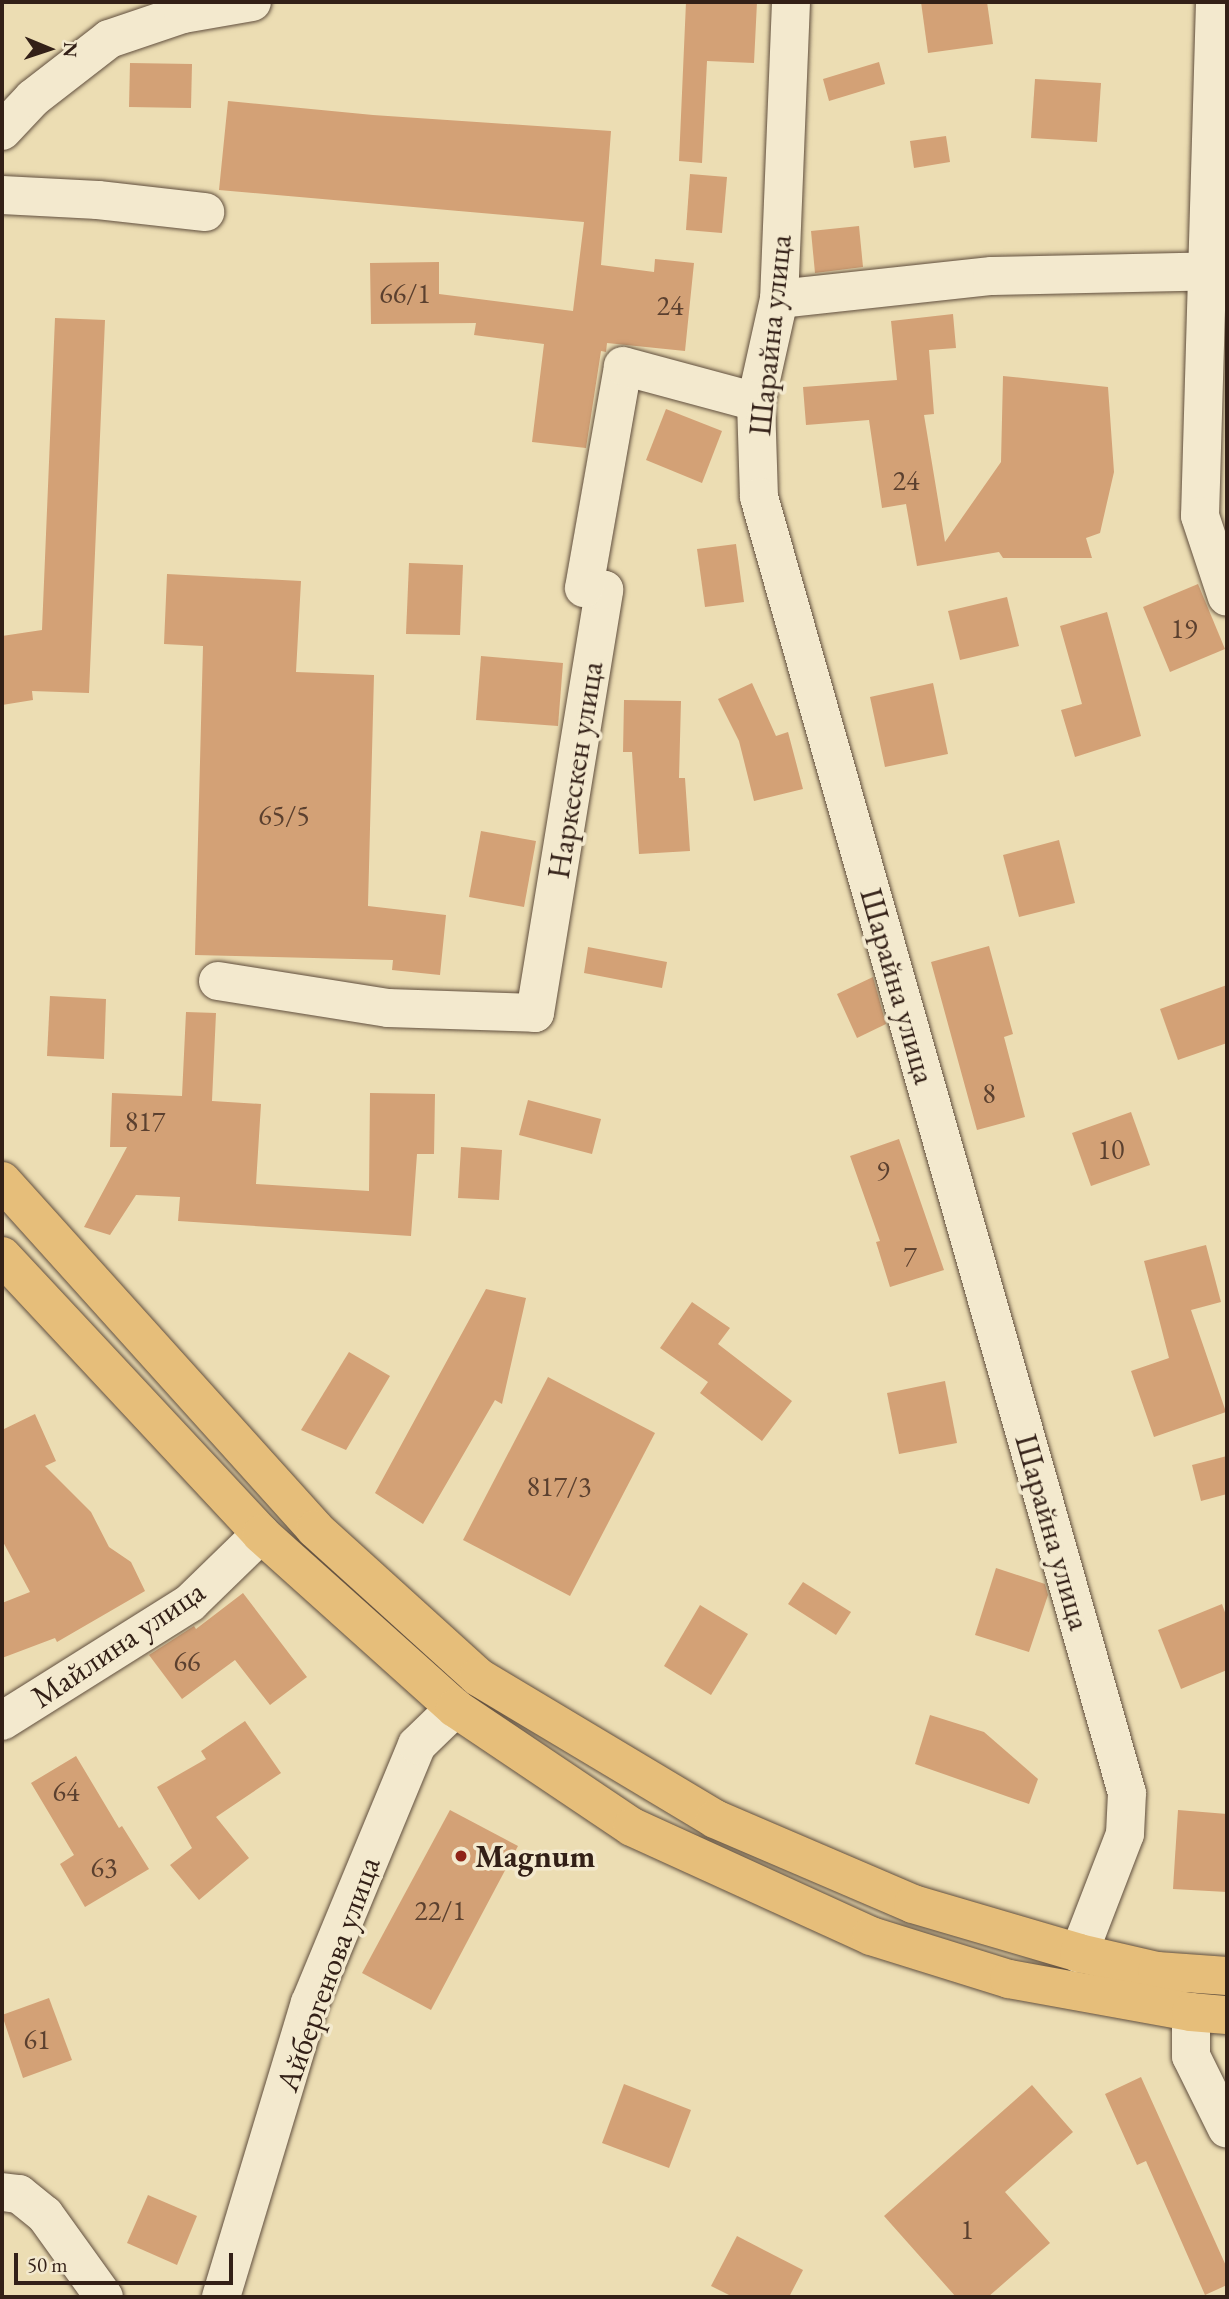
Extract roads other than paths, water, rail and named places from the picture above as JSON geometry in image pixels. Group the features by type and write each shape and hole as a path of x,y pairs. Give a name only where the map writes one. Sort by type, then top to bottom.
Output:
{"highway":[{"path":"2,1181 316,1529 478,1677 715,1819 913,1903 1079,1953 1157,1971 1227,1976"},
{"path":"2,1257 261,1534 455,1708 632,1827 871,1936 1009,1979 1209,2014"}],"street":[{"path":"2,131 33,98 109,39 183,14 252,2"},
{"name":"Шарайна улица","path":"791,2 779,299 756,402 759,498 1127,1794 1125,1834 1079,1953"},
{"path":"1215,2 1217,270 1200,516 1227,597"},
{"path":"2,195 205,212"},
{"path":"779,299 992,276 1217,270"},
{"name":"Наркескен улица","path":"218,981 388,1008 535,1013 604,590 584,588 623,366 756,402"},
{"name":"Майлина улица","path":"2,1721 190,1603 261,1534"},
{"name":"Айбергенова улица","path":"221,2297 310,2003 417,1745 455,1708"},
{"path":"1209,2014 1191,2056 1227,2129"},
{"path":"2,2192 19,2194 45,2215 104,2297"}],"place":[{"name":"Magnum","path":"461,1856"}]}
